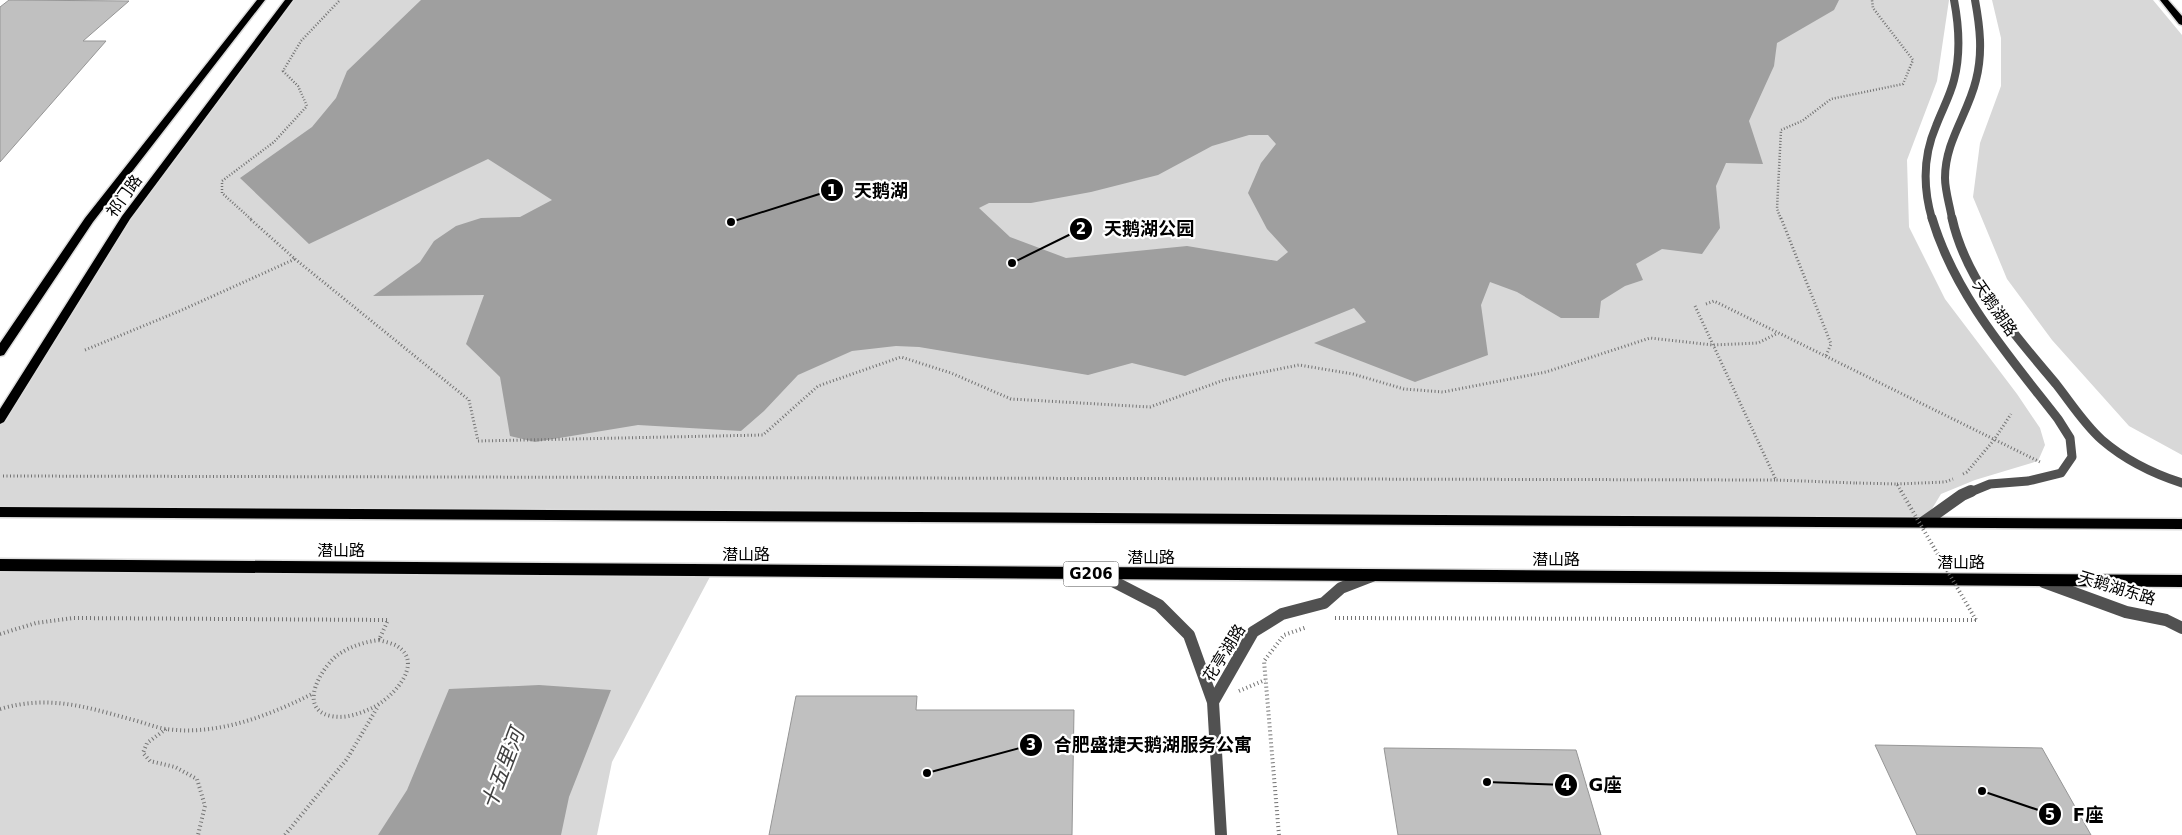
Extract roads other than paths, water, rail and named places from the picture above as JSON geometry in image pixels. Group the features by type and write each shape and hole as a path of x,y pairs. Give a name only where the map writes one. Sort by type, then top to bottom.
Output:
{"main road":[{"name":"祁门路","path":"0,352 89,220 261,0"},
{"name":"祁门路","path":"0,420 126,218 289,0"},
{"path":"2164,0 2182,22"},
{"path":"0,512 2182,524"},
{"name":"潜山路","path":"0,565 2182,581"}],"street":[{"name":"天鹅湖路","path":"1924,522 1962,495 1990,484 2028,481 2061,473 2072,457 2070,438 2058,419 1969,300 1942,253 1928,208 1924,171 1931,137 1952,89 1959,53 1959,26 1954,0"},
{"name":"天鹅湖路","path":"1975,0 1980,30 1981,58 1973,91 1951,142 1945,175 1950,213 1964,255 1991,301 2089,427 2111,447 2147,467 2182,483"},
{"name":"花亭湖路","path":"1099,574 1159,605 1189,635 1213,702 1221,835"},
{"name":"花亭湖路","path":"1213,702 1253,632 1282,614 1324,603 1341,588 1374,576"},
{"name":"天鹅湖东路","path":"2041,580 2126,612 2166,620 2182,628"}],"water":[{"path":"421,0 1839,0 1834,10 1777,43 1774,66 1749,121 1763,164 1726,163 1716,186 1720,228 1702,254 1662,249 1636,264 1643,280 1625,286 1601,301 1599,318 1561,318 1517,292 1490,282 1481,305 1488,355 1415,382 1314,343 1366,322 1354,308 1185,376 1132,363 1088,375 919,347 896,346 852,351 798,375 764,411 741,431 638,425 535,442 510,436 500,377 466,344 484,295 373,296 420,262 434,241 456,226 481,218 520,217 552,200 488,159 309,244 240,178 312,127 336,98 347,71","holes":["1249,135 1268,135 1276,144 1261,163 1248,193 1267,229 1288,252 1277,261 1187,246 1066,258 1010,237 979,208 989,203 1031,203 1091,192 1158,175 1212,146"]},
{"name":"十五里河","path":"539,685 611,690 569,797 561,835 378,835 407,790 449,689"}],"place":[{"name":"天鹅湖","path":"731,222"},
{"name":"天鹅湖公园","path":"1012,263"},
{"name":"合肥盛捷天鹅湖服务公寓","path":"927,773"},
{"name":"G座","path":"1487,782"},
{"name":"F座","path":"1982,791"}]}
